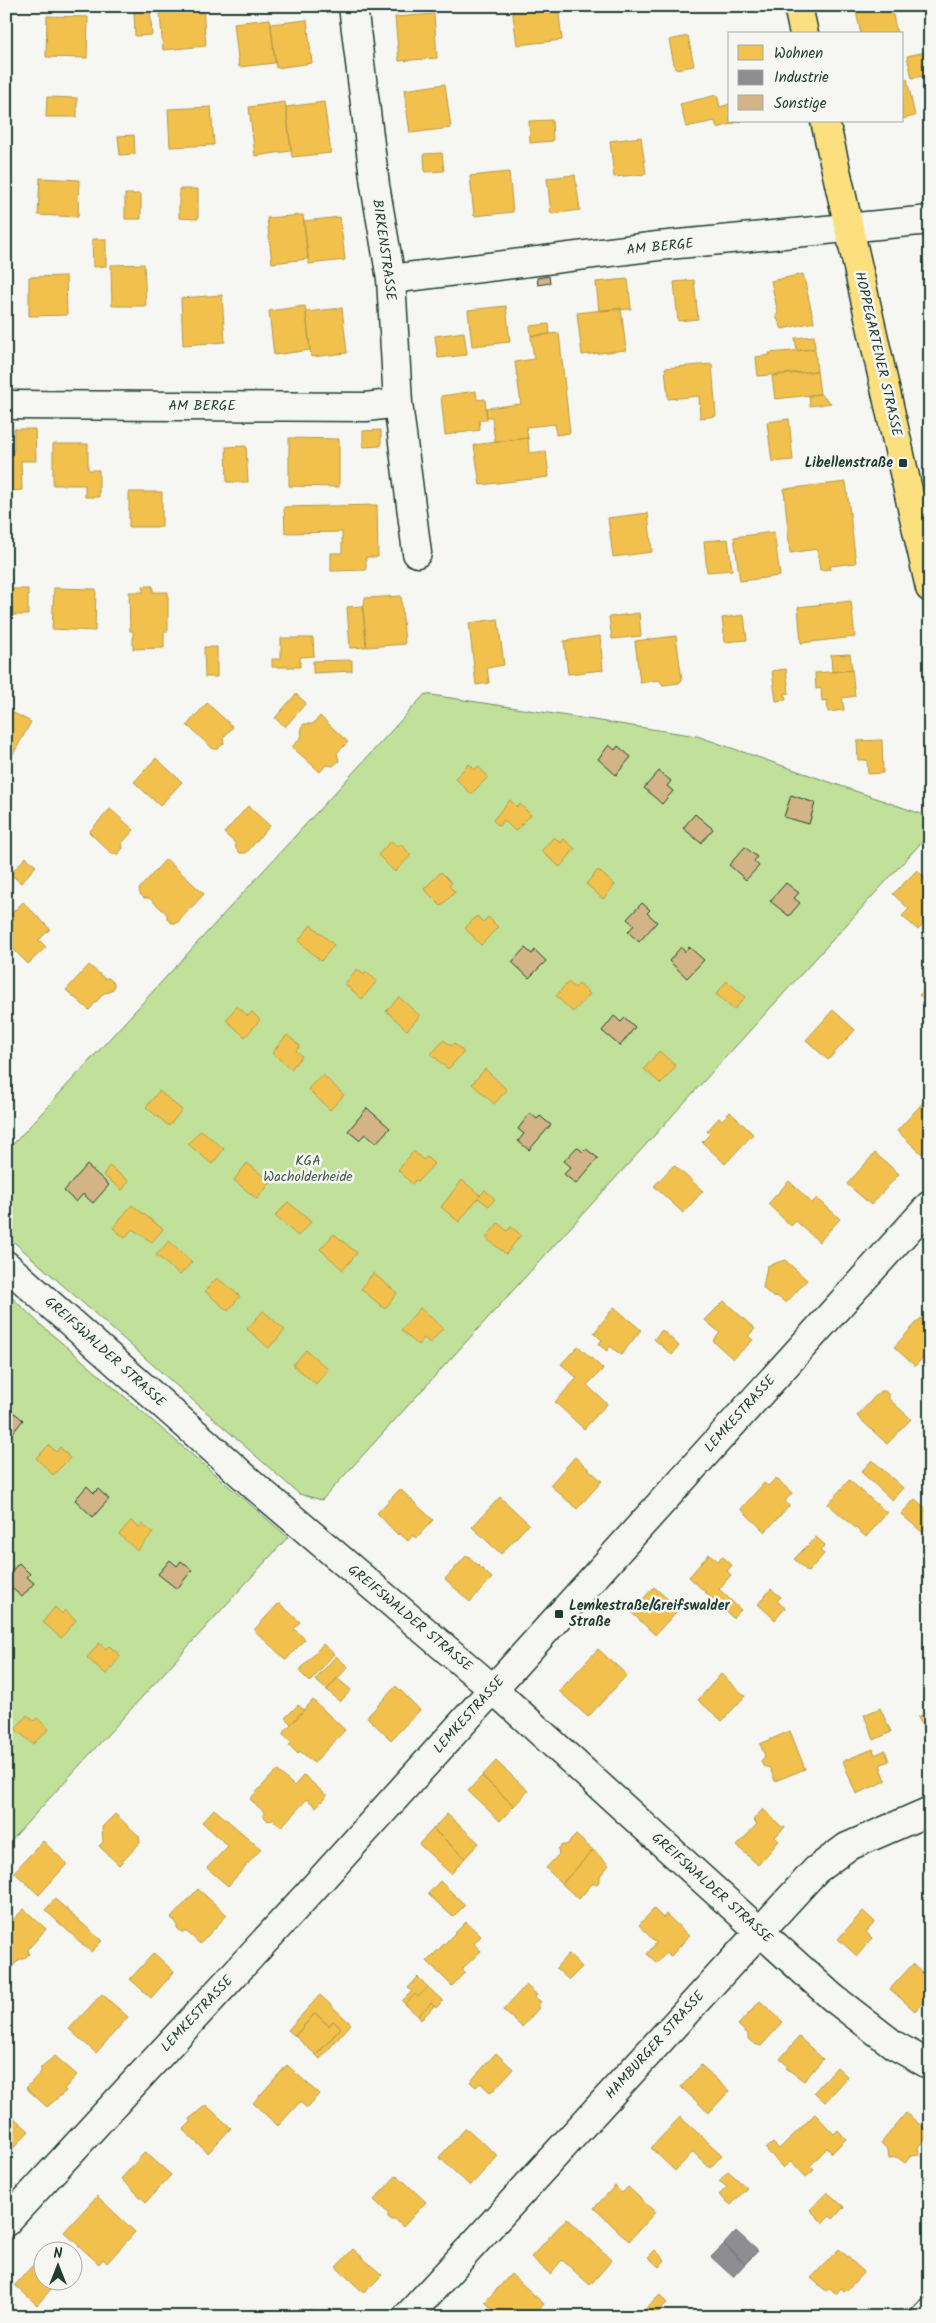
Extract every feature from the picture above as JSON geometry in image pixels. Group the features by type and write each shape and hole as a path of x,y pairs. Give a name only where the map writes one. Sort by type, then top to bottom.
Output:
{"main road":[{"path":"798,6 804,32"},
{"name":"HOPPEGARTENER STRASSE","path":"825,122 930,588"}],"street":[{"name":"BIRKENSTRASSE","path":"354,6 375,185 391,279 398,403 417,553"},
{"name":"AM BERGE","path":"391,279 648,248 849,226 930,220"},
{"name":"AM BERGE","path":"6,405 366,407 398,403"},
{"name":"LEMKESTRASSE","path":"6,2222 493,1689 930,1205"},
{"name":"GREIFSWALDER STRASSE","path":"6,1265 257,1488 493,1689 832,1997 894,2045 930,2065"},
{"name":"HAMBURGER STRASSE","path":"408,2317 816,1870 847,1847 930,1811"},
{"path":"925,2317 930,2312"}],"green space":[{"name":"KGA Wacholderheide","path":"425,694 697,736 930,817 930,833 322,1500 299,1494 6,1235 6,1152"},
{"path":"6,1292 41,1325 288,1537 6,1846"}],"building: Wohnen":[{"path":"558,6 562,40 517,45 512,7"},
{"path":"891,6 897,32 861,32 855,7"},
{"path":"203,9 206,46 163,50 160,13"},
{"path":"150,10 152,35 135,36 134,11"},
{"path":"434,14 437,58 399,61 395,17"},
{"path":"47,16 88,17 87,58 46,57"},
{"path":"270,19 275,63 239,67 234,23"},
{"path":"307,20 312,63 276,68 271,24"},
{"path":"688,36 694,66 675,69 669,40"},
{"path":"930,51 930,75 912,78 907,56"},
{"path":"907,79 915,116 904,119 904,80"},
{"path":"445,84 451,128 410,133 404,90"},
{"path":"717,95 720,107 728,105 728,122 738,122 717,128 715,121 686,127 680,104"},
{"path":"47,97 77,98 77,117 46,117"},
{"path":"285,102 291,151 255,156 249,107"},
{"path":"324,102 331,153 292,157 286,107"},
{"path":"211,107 214,145 170,147 168,109"},
{"path":"552,120 553,141 530,143 529,121"},
{"path":"134,135 135,154 120,155 118,136"},
{"path":"641,137 646,174 614,177 610,141"},
{"path":"442,153 444,171 425,172 424,154"},
{"path":"509,172 513,212 474,216 470,176"},
{"path":"575,175 580,210 551,214 547,178"},
{"path":"40,178 79,180 78,217 38,215"},
{"path":"179,189 198,189 198,219 179,218"},
{"path":"125,194 141,194 141,219 125,219"},
{"path":"303,215 308,259 272,263 267,218"},
{"path":"340,217 345,260 309,264 304,221"},
{"path":"92,239 106,239 106,266 93,267"},
{"path":"924,263 930,263 930,299 928,299"},
{"path":"144,264 146,306 112,306 111,265"},
{"path":"803,274 814,322 782,329 776,316 778,313 771,281"},
{"path":"66,276 67,315 29,316 29,277"},
{"path":"628,279 631,309 599,311 596,282"},
{"path":"694,280 698,319 678,321 674,282"},
{"path":"222,295 225,342 183,345 181,298"},
{"path":"305,306 310,350 274,355 269,311"},
{"path":"506,306 510,342 472,346 468,310"},
{"path":"342,308 347,353 311,357 306,312"},
{"path":"621,308 626,350 582,355 577,313"},
{"path":"549,324 550,334 531,336 530,326"},
{"path":"464,332 467,355 438,358 435,336"},
{"path":"559,333 570,433 556,435 555,424 526,427 528,438 495,442 492,417 487,417 486,408 521,404 515,362 534,359 531,336"},
{"path":"814,336 815,348 797,351 795,338"},
{"path":"815,349 817,371 758,376 756,357 770,355 769,353"},
{"path":"712,364 716,416 700,418 699,396 668,399 665,368"},
{"path":"817,371 820,394 775,399 772,376"},
{"path":"476,391 477,400 485,399 487,420 479,420 480,430 445,435 441,396"},
{"path":"820,394 831,403 810,406 809,395"},
{"path":"789,419 793,460 772,462 767,422"},
{"path":"14,429 35,429 36,461 21,461 22,490 6,491 6,450 14,450"},
{"path":"381,430 381,446 363,447 363,431"},
{"path":"289,438 339,439 339,487 289,486"},
{"path":"528,438 529,453 546,451 549,477 480,485 474,445"},
{"path":"53,444 88,444 88,470 99,470 99,497 85,497 85,485 53,485"},
{"path":"246,446 248,482 227,482 226,447"},
{"path":"846,482 856,563 830,566 831,569 820,570 817,549 790,553 784,489"},
{"path":"129,492 162,492 162,527 129,527"},
{"path":"377,505 378,557 366,557 366,570 331,571 331,553 342,553 342,532 285,533 284,507"},
{"path":"648,513 652,552 613,557 608,518"},
{"path":"774,532 780,576 740,581 734,537"},
{"path":"728,539 732,570 707,572 704,541"},
{"path":"143,586 153,586 153,592 168,592 168,631 164,631 164,648 133,649 133,631 130,631 129,592 143,592"},
{"path":"54,588 96,589 95,631 52,629"},
{"path":"6,589 28,589 28,615 6,615"},
{"path":"401,596 405,644 367,647 363,611 365,598"},
{"path":"851,601 855,637 801,643 798,607"},
{"path":"363,606 366,647 350,648 347,607"},
{"path":"639,613 641,636 612,639 609,617"},
{"path":"744,615 747,640 725,642 722,618"},
{"path":"498,619 504,665 487,668 489,683 476,685 469,623"},
{"path":"600,636 603,670 568,674 564,641"},
{"path":"676,636 682,680 679,683 663,685 659,680 640,683 635,641"},
{"path":"6,638 12,638 11,675 6,675"},
{"path":"281,638 313,638 314,656 300,657 300,667 272,667 272,659 281,659"},
{"path":"204,647 217,647 217,677 205,677"},
{"path":"850,654 852,670 832,672 831,655"},
{"path":"352,660 352,671 313,673 313,661"},
{"path":"786,669 789,693 785,694 786,700 776,701 772,671"},
{"path":"852,670 855,696 842,698 844,710 828,712 827,700 822,701 821,688 816,689 815,673"},
{"path":"296,694 306,703 285,727 275,718"},
{"path":"207,703 233,727 223,738 224,743 218,749 213,749 187,725"},
{"path":"6,709 31,722 6,767"},
{"path":"320,716 348,742 337,753 339,761 333,766 326,765 320,772 292,747 302,736 301,727 304,724 313,724"},
{"path":"882,740 883,773 868,774 867,760 858,760 857,741"},
{"path":"156,758 182,782 160,806 134,782"},
{"path":"469,764 475,770 478,766 488,777 471,794 455,778"},
{"path":"510,800 517,807 520,804 531,815 515,831 504,820 499,826 493,820"},
{"path":"248,806 270,826 246,853 240,853 236,849 235,843 224,833"},
{"path":"110,809 134,830 122,843 123,848 118,854 112,854 89,832"},
{"path":"554,837 561,843 564,839 575,849 560,867 541,851"},
{"path":"391,841 398,847 401,844 411,855 395,872 378,855"},
{"path":"26,857 36,866 21,883 10,874"},
{"path":"166,859 204,894 177,923 172,923 167,919 167,914 149,898 144,898 140,894 139,889"},
{"path":"598,870 615,885 603,899 586,884"},
{"path":"917,870 930,882 930,918 918,930 902,916 909,909 893,894"},
{"path":"441,872 452,883 449,886 455,892 441,906 424,889"},
{"path":"23,902 50,929 39,940 46,947 28,964 6,942 6,919"},
{"path":"477,916 483,922 488,917 498,927 481,945 465,928"},
{"path":"311,925 334,945 321,961 298,941"},
{"path":"89,965 104,978 109,978 114,983 114,988 110,992 104,993 89,1010 66,990"},
{"path":"357,969 364,975 366,972 377,981 362,999 345,984"},
{"path":"727,981 745,997 734,1010 716,994"},
{"path":"568,982 575,988 579,984 590,994 573,1012 556,996"},
{"path":"930,984 930,1010 925,1006 925,1000 919,995"},
{"path":"399,997 420,1016 407,1030 386,1011"},
{"path":"237,1006 248,1016 252,1012 260,1020 245,1037 226,1020"},
{"path":"833,1010 855,1030 828,1060 806,1040"},
{"path":"287,1035 300,1046 296,1051 302,1056 291,1069 272,1053"},
{"path":"444,1040 451,1046 454,1043 464,1052 448,1069 431,1054"},
{"path":"659,1051 676,1066 661,1084 644,1069"},
{"path":"485,1069 507,1090 494,1104 472,1084"},
{"path":"322,1074 344,1095 330,1110 308,1089"},
{"path":"159,1091 182,1110 169,1126 146,1107"},
{"path":"929,1096 930,1146 922,1154 897,1131"},
{"path":"730,1112 753,1134 725,1164 702,1142 710,1134 707,1131 719,1118 722,1120"},
{"path":"201,1130 224,1149 212,1164 188,1144"},
{"path":"414,1151 423,1160 427,1157 434,1164 418,1181 416,1180 412,1184 398,1170"},
{"path":"875,1153 899,1174 871,1205 847,1184"},
{"path":"247,1163 271,1182 257,1199 234,1180"},
{"path":"674,1165 703,1191 683,1213 654,1186"},
{"path":"109,1166 129,1181 122,1190 103,1175"},
{"path":"462,1180 480,1195 479,1197 485,1190 495,1199 489,1206 478,1198 459,1222 441,1207"},
{"path":"789,1181 812,1203 817,1198 840,1219 819,1242 796,1221 791,1226 768,1204"},
{"path":"288,1202 311,1222 298,1236 275,1216"},
{"path":"132,1205 163,1229 152,1242 132,1229 125,1238 113,1228"},
{"path":"498,1223 507,1231 511,1227 521,1235 506,1254 486,1238"},
{"path":"334,1234 357,1253 343,1270 320,1249"},
{"path":"169,1241 192,1262 180,1275 156,1255"},
{"path":"785,1260 807,1280 786,1303 777,1296 773,1297 763,1288 767,1266"},
{"path":"373,1273 397,1293 385,1309 361,1289"},
{"path":"217,1278 240,1296 228,1311 205,1291"},
{"path":"724,1301 755,1329 748,1336 753,1340 733,1359 713,1341 720,1333 705,1320"},
{"path":"614,1307 641,1330 621,1355 610,1346 607,1351 598,1344 602,1340 594,1333"},
{"path":"420,1308 443,1328 430,1343 424,1338 418,1345 401,1330"},
{"path":"263,1311 285,1330 269,1348 247,1329"},
{"path":"921,1318 930,1326 930,1356 927,1354 915,1366 894,1347"},
{"path":"662,1330 679,1346 672,1355 654,1339"},
{"path":"578,1346 603,1369 587,1385 607,1404 584,1429 555,1402 577,1378 561,1364"},
{"path":"306,1350 328,1369 316,1384 293,1365"},
{"path":"880,1391 885,1391 889,1395 889,1399 911,1419 887,1444 857,1416"},
{"path":"49,1445 56,1452 60,1447 70,1458 53,1475 36,1458"},
{"path":"575,1457 602,1481 577,1509 550,1485"},
{"path":"872,1460 903,1488 892,1500 861,1472"},
{"path":"776,1478 792,1493 785,1501 789,1506 765,1532 741,1509 764,1483 768,1486"},
{"path":"849,1480 887,1513 866,1537 828,1504"},
{"path":"400,1489 433,1520 416,1538 413,1535 408,1541 399,1533 398,1535 377,1513"},
{"path":"500,1497 529,1524 501,1554 472,1527"},
{"path":"915,1499 930,1512 929,1538 901,1514"},
{"path":"131,1521 139,1527 142,1524 153,1533 137,1551 119,1534"},
{"path":"816,1537 825,1545 820,1550 824,1554 808,1572 794,1559"},
{"path":"709,1554 718,1561 722,1556 732,1565 727,1571 731,1575 719,1589 741,1610 733,1618 689,1577"},
{"path":"467,1555 492,1578 470,1602 445,1579"},
{"path":"654,1587 679,1609 655,1635 631,1612"},
{"path":"771,1589 781,1597 777,1601 785,1608 775,1620 758,1604"},
{"path":"279,1603 300,1622 294,1629 305,1639 286,1660 254,1630"},
{"path":"55,1607 62,1614 65,1610 76,1620 61,1638 43,1622"},
{"path":"99,1643 106,1649 109,1646 121,1656 106,1674 87,1658"},
{"path":"323,1644 334,1654 310,1682 299,1671"},
{"path":"598,1649 627,1675 588,1717 559,1691"},
{"path":"336,1656 348,1667 327,1690 315,1680"},
{"path":"721,1674 745,1696 722,1721 698,1700"},
{"path":"337,1678 351,1690 340,1702 327,1690"},
{"path":"396,1686 420,1710 391,1740 367,1717"},
{"path":"313,1700 345,1730 314,1763 300,1751 298,1754 289,1745 292,1743 282,1734"},
{"path":"298,1705 304,1710 291,1724 285,1718"},
{"path":"880,1708 891,1732 874,1740 864,1715"},
{"path":"930,1712 930,1746 918,1717"},
{"path":"27,1715 34,1721 37,1718 49,1729 33,1744 15,1729"},
{"path":"790,1731 805,1769 775,1781 770,1768 763,1766 761,1761 765,1756 760,1744"},
{"path":"873,1749 875,1755 885,1750 889,1761 880,1765 886,1781 856,1794 843,1761"},
{"path":"496,1761 528,1791 514,1806 482,1776"},
{"path":"277,1770 294,1786 304,1775 327,1796 316,1807 307,1799 281,1827 273,1820 268,1821 264,1817 264,1812 250,1799"},
{"path":"482,1776 514,1806 500,1821 468,1791"},
{"path":"214,1809 261,1849 228,1886 207,1868 228,1846 202,1822"},
{"path":"763,1809 782,1827 785,1827 775,1837 779,1841 758,1865 737,1846 757,1824 753,1820"},
{"path":"115,1814 139,1836 140,1843 119,1865 99,1846 103,1842 102,1827"},
{"path":"447,1814 479,1843 465,1858 433,1829"},
{"path":"433,1829 465,1858 451,1874 419,1844"},
{"path":"576,1835 593,1850 562,1884 546,1868 559,1854 558,1849 562,1845 566,1845"},
{"path":"43,1841 67,1864 39,1895 14,1872"},
{"path":"593,1850 609,1865 600,1876 597,1884 592,1884 579,1899 562,1884"},
{"path":"930,1879 930,1895 924,1882"},
{"path":"440,1881 465,1905 453,1917 428,1894"},
{"path":"198,1889 227,1915 200,1944 187,1932 181,1932 177,1928 177,1923 171,1918"},
{"path":"930,1897 930,1909 925,1899"},
{"path":"55,1899 102,1941 91,1952 45,1910"},
{"path":"24,1909 46,1929 28,1949 29,1954 24,1959 20,1959 10,1969 6,1968 6,1926"},
{"path":"654,1909 663,1918 666,1914 689,1936 671,1956 666,1953 657,1963 647,1954 656,1943 639,1925"},
{"path":"863,1911 875,1922 866,1932 872,1938 857,1956 838,1939"},
{"path":"466,1922 481,1936 474,1944 481,1951 462,1969 465,1972 452,1986 427,1961"},
{"path":"154,1953 174,1972 151,1998 130,1979"},
{"path":"568,1954 582,1967 569,1980 556,1968"},
{"path":"913,1964 930,1979 930,1994 915,2011 890,1989"},
{"path":"418,1977 428,1987 418,1997 415,1994 405,2004 402,2001 412,1991 408,1988"},
{"path":"526,1985 537,1995 535,1997 541,2002 537,2006 539,2008 522,2027 503,2010"},
{"path":"428,1987 443,2001 436,2008 431,2003 418,2016 405,2004 415,1994 418,1997"},
{"path":"102,1994 128,2017 96,2053 69,2029"},
{"path":"320,1995 351,2024 320,2059 316,2055 341,2028 333,2021 329,2026 315,2013 295,2036 288,2030"},
{"path":"760,2001 783,2022 761,2046 754,2044 748,2039 748,2034 738,2025"},
{"path":"431,2003 434,2006 421,2020 418,2016"},
{"path":"315,2013 329,2026 333,2021 341,2028 316,2055 295,2036"},
{"path":"799,2037 823,2059 804,2081 786,2068 788,2066 780,2059"},
{"path":"496,2053 513,2069 491,2093 480,2083 476,2087 470,2082"},
{"path":"55,2056 77,2075 64,2089 66,2091 47,2107 26,2088 41,2072 41,2067"},
{"path":"287,2065 319,2094 307,2108 300,2102 278,2126 253,2103"},
{"path":"701,2065 729,2091 709,2113 681,2087"},
{"path":"837,2067 848,2077 825,2102 814,2092"},
{"path":"206,2105 231,2128 208,2153 183,2130 191,2122 189,2119"},
{"path":"6,2111 29,2131 6,2156"},
{"path":"906,2113 930,2133 918,2147 919,2155 911,2156 905,2163 897,2157 889,2158 888,2150 881,2143"},
{"path":"815,2114 834,2134 838,2130 846,2139 832,2153 827,2148 810,2166 814,2170 806,2177 791,2161 783,2168 766,2149 773,2143 779,2149"},
{"path":"680,2117 722,2155 710,2168 693,2152 675,2171 651,2148"},
{"path":"466,2128 498,2156 470,2186 439,2157"},
{"path":"145,2152 171,2175 146,2202 121,2179"},
{"path":"728,2171 747,2188 731,2205 719,2195 727,2187 719,2181"},
{"path":"397,2175 426,2202 403,2227 396,2220 388,2217 388,2213 374,2200"},
{"path":"615,2186 622,2193 628,2187 655,2212 629,2241 594,2208"},
{"path":"827,2192 844,2207 833,2219 830,2216 823,2223 810,2210"},
{"path":"97,2196 135,2232 107,2263 103,2259 99,2264 82,2248 82,2240 73,2240 64,2232"},
{"path":"567,2218 612,2260 590,2285 562,2260 550,2274 531,2257"},
{"path":"353,2249 382,2275 364,2293 336,2267"},
{"path":"839,2249 864,2272 845,2292 841,2288 836,2294 830,2288 826,2291 811,2278"},
{"path":"655,2250 665,2260 659,2267 648,2257"},
{"path":"32,2266 32,2290 50,2290 37,2305 15,2285"},
{"path":"511,2274 544,2304 533,2317 501,2317 485,2302"},
{"path":"660,2295 667,2303 653,2317 643,2317 640,2314"},
{"path":"310,2309 318,2317 303,2317"}],"building: Industrie":[{"path":"736,2231 758,2251 745,2264 724,2244"},
{"path":"724,2244 745,2264 733,2277 711,2257"}],"building: Sonstige":[{"path":"549,276 550,283 538,285 537,278"},
{"path":"609,745 615,750 618,746 631,757 616,775 598,759"},
{"path":"659,771 671,781 667,786 673,791 662,804 644,788"},
{"path":"791,795 815,803 809,824 784,817"},
{"path":"695,814 713,829 701,843 683,828"},
{"path":"745,847 757,857 754,861 759,866 746,880 729,865"},
{"path":"786,883 799,893 794,898 800,903 789,916 770,901"},
{"path":"642,903 650,910 647,913 657,922 639,942 628,932 634,925 627,919"},
{"path":"681,947 685,952 689,947 704,960 687,978 669,961"},
{"path":"525,948 532,954 535,950 546,961 529,978 512,962"},
{"path":"614,1016 621,1022 625,1018 635,1027 620,1046 602,1031"},
{"path":"367,1108 390,1128 376,1143 365,1134 359,1140 348,1131"},
{"path":"530,1113 537,1119 540,1116 551,1125 529,1150 518,1141 524,1134 518,1129"},
{"path":"577,1147 583,1152 586,1149 598,1158 576,1184 564,1174 571,1167 564,1161"},
{"path":"87,1165 109,1185 93,1203 83,1194 76,1202 64,1191"},
{"path":"12,1411 23,1420 8,1439 6,1437 6,1413 9,1415"},
{"path":"87,1486 94,1493 98,1489 109,1499 93,1517 75,1500"},
{"path":"170,1560 177,1566 181,1561 192,1570 177,1589 158,1574"},
{"path":"19,1563 30,1574 27,1577 34,1583 22,1597 6,1583 6,1577"}],"place":[{"name":"Libellenstraße","path":"903,463"},
{"name":"Lemkestraße/Greifswalder Straße","path":"559,1614"}]}
